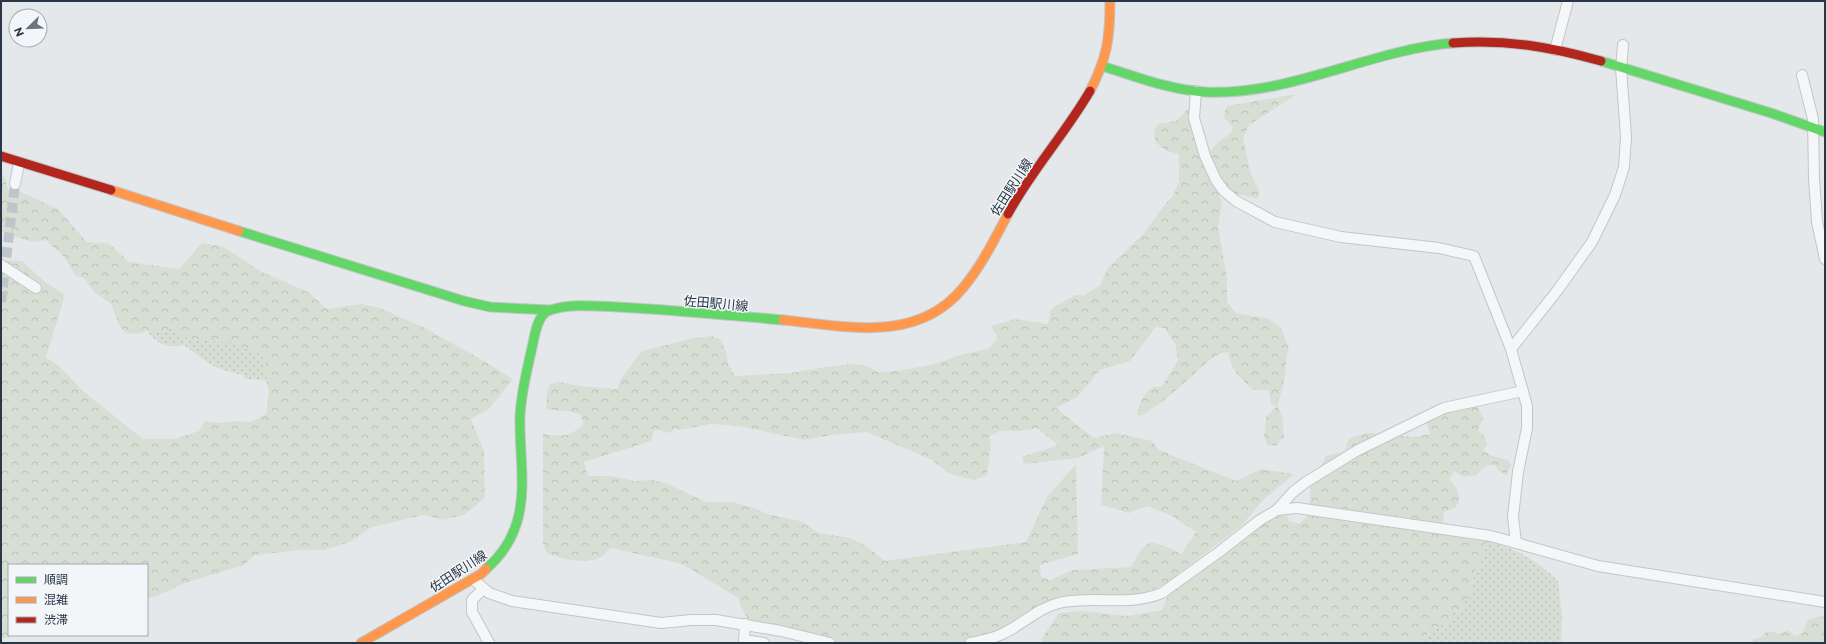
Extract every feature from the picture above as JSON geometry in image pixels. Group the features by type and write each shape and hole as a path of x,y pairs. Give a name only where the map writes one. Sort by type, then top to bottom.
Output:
{"street":[{"name":"佐田駅川線","path":"361,643 473,579 498,560 512,539 519,520 521,499 521,401 534,337 542,316 550,310 569,307 606,307 873,329 895,327 933,314 951,301 971,278 1017,198 1081,106 1102,66 1106,54 1109,36 1110,1"},
{"path":"1555,50 1568,1"},
{"path":"1102,66 1173,87 1196,91 1245,91 1275,86 1376,59 1451,44 1482,41 1514,42 1555,50 1621,68 1825,132"},
{"path":"1511,349 1557,291 1592,242 1615,194 1624,167 1626,137 1621,68 1623,45"},
{"path":"1802,74 1813,127 1817,222 1825,259"},
{"path":"1196,91 1194,118 1205,156 1216,180 1224,191 1236,201 1275,222 1341,237 1439,248 1474,256 1511,349 1527,406 1527,428 1518,472 1513,517 1516,542"},
{"path":"1,156 457,299 490,307 550,310"},
{"path":"15,184 19,162"},
{"path":"1,265 36,288"},
{"path":"970,643 1001,635 1035,613 1060,603 1073,601 1132,601 1152,597 1162,593 1187,576 1260,520 1277,510 1293,492 1327,467 1358,450 1400,431 1419,419 1444,408 1523,391"},
{"path":"1277,510 1297,508 1491,536 1598,566 1825,602"},
{"path":"473,579 483,589 498,597 512,601 661,623 707,619 745,624 830,643"},
{"path":"483,589 472,600 472,612 489,643"},
{"path":"745,624 742,642 764,643"}],"green space":[{"path":"1297,94 1249,125 1243,138 1251,175 1259,190 1258,199 1234,193 1208,175 1222,201 1218,228 1227,278 1227,302 1236,313 1269,319 1282,329 1289,350 1278,406 1282,416 1284,437 1277,445 1268,446 1264,437 1266,417 1277,406 1271,404 1269,390 1253,390 1240,377 1231,364 1228,352 1212,358 1160,403 1141,416 1137,414 1140,403 1146,393 1152,388 1162,386 1178,360 1175,343 1164,328 1156,327 1130,361 1100,370 1077,397 1056,408 1094,438 1116,433 1152,441 1159,450 1236,481 1261,469 1294,474 1263,500 1242,525 1164,585 1141,594 1042,606 1026,613 999,633 962,643 839,643 791,630 749,621 738,598 682,564 611,548 601,557 588,561 567,559 547,553 543,544 543,434 565,435 574,432 584,424 581,415 577,413 546,409 547,393 550,384 560,382 579,386 617,389 622,377 642,351 694,338 712,336 721,340 726,352 728,364 735,376 790,373 853,364 867,366 877,372 896,371 931,365 967,353 988,349 998,338 991,326 1015,319 1048,324 1051,309 1075,295 1085,295 1100,285 1108,268 1144,233 1173,196 1179,182 1179,154 1167,151 1156,143 1154,133 1157,124 1176,121 1192,105 1204,160 1218,142 1231,133 1233,127 1223,117 1227,106","holes":["711,424 738,426 804,440 831,435 866,432 930,459 950,474 974,480 987,475 991,445 989,437 1000,431 1021,431 1037,428 1058,445 1022,457 1024,464 1078,458 1104,446 1101,505 1129,513 1147,506 1172,516 1196,532 1181,554 1165,546 1150,542 1141,550 1131,567 1073,570 1050,580 1041,577 1040,565 1078,554 1076,464 1047,497 1026,542 885,561 868,547 850,538 819,533 800,521 767,514 755,508 732,502 707,502 665,483 652,480 634,481 612,476 588,476 584,462 651,441 654,431 658,430 671,433 675,428 679,430"]},
{"path":"1,175 5,177 8,189 21,192 58,209 87,242 108,243 129,262 179,269 202,243 222,246 262,272 308,292 327,309 361,304 380,308 421,326 479,358 513,379 490,408 471,419 484,451 485,497 476,506 463,515 444,520 424,515 372,527 350,542 324,550 300,550 255,555 244,565 185,583 155,597 148,598 148,564 8,564 9,636 1,640 1,260 22,261 44,281 65,295 46,357 59,366 83,391 143,439 175,439 199,431 205,421 220,423 233,421 250,422 266,414 269,391 266,380 265,356 233,342 212,342 182,337 171,328 160,333 147,331 139,334 126,333 120,327 111,304 95,293 83,278 76,276 64,257 46,240 29,241 1,232"},
{"path":"171,328 212,342 233,342 265,356 266,380 246,379 242,375 220,369 208,363 184,345 168,346 155,340 147,331 160,333"},
{"path":"1457,400 1477,406 1483,418 1478,430 1485,437 1487,445 1483,450 1490,455 1508,460 1511,465 1506,475 1499,471 1494,464 1485,467 1476,475 1464,477 1454,471 1449,480 1457,490 1459,501 1455,508 1444,512 1442,530 1478,537 1485,544 1483,557 1480,565 1475,570 1470,598 1465,600 1463,609 1458,612 1451,610 1452,617 1448,623 1431,629 1418,643 1042,643 1042,638 1059,613 1081,611 1127,616 1162,610 1168,596 1206,564 1277,511 1286,513 1289,521 1299,524 1306,518 1310,500 1310,487 1326,456 1345,451 1349,438 1368,433 1413,437 1430,434 1427,422 1429,412 1437,405"},
{"path":"1478,537 1521,554 1539,565 1558,581 1562,615 1561,643 1418,643 1431,629 1448,623 1451,609 1458,612 1463,609 1465,600 1470,598 1475,570 1480,565 1485,544"},
{"path":"1820,616 1825,617 1825,643 1752,643 1753,639 1760,638 1766,632 1774,632 1778,634 1788,630 1795,636 1798,635 1804,630 1808,620"}],"tunnel":[{"path":"1,302 15,184"}],"traffic: fast":[{"path":"1102,66 1152,82 1192,91 1237,91 1268,87 1299,80 1391,54 1422,47 1453,43"},
{"path":"1601,61 1771,113 1825,132"},
{"path":"239,231 464,301 490,307 550,310"},
{"path":"486,569 501,554 509,542 515,529 520,509 522,496 520,430 522,398 536,330 539,320 545,313 556,308 591,306 680,311 783,320"}],"traffic: slow":[{"path":"1090,91 1104,58 1108,37 1110,1"},
{"path":"111,190 239,231"},
{"path":"783,320 855,327 878,327 901,325 923,318 944,306 969,281 1008,214"},
{"path":"361,643 481,574 486,569"}],"traffic: jam":[{"path":"1453,43 1491,42 1528,45 1601,61"},
{"path":"1008,214 1017,198 1090,91"},
{"path":"1,156 111,190"}]}
